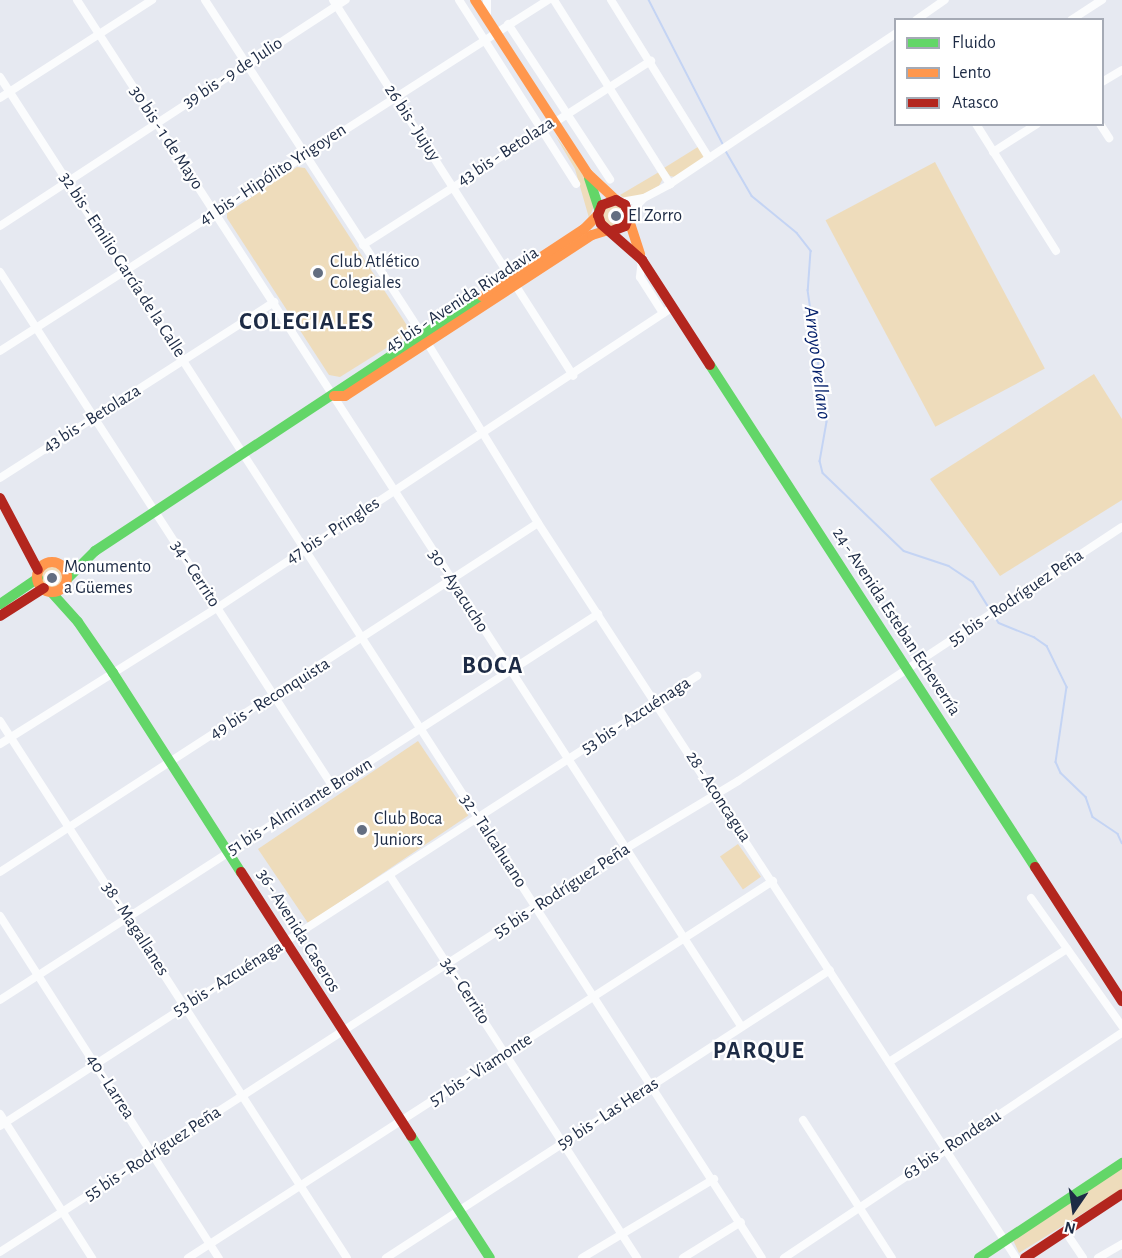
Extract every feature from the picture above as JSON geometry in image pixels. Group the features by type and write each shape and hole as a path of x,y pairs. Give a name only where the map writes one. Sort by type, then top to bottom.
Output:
{"main road":[{"path":"475,0 588,174 619,201 629,217 625,226 610,230 599,212 588,174"},
{"path":"599,212 606,202 619,201"},
{"name":"45 bis - Avenida Rivadavia","path":"514,281 584,229 599,212"},
{"name":"24 - Avenida Esteban Echeverría","path":"629,217 642,260"},
{"name":"45 bis - Avenida Rivadavia","path":"95,551 57,564 46,561 43,582 61,592 66,580 95,551 334,396 339,387 425,339 514,281 592,235 610,230"},
{"name":"24 - Avenida Esteban Echeverría","path":"610,230 642,260 1122,1001"},
{"path":"0,498 18,526"},
{"name":"36 - Avenida Caseros","path":"18,526 57,564 66,580 78,621"},
{"name":"36 - Avenida Caseros","path":"18,526 43,582 78,621 113,673 490,1258"},
{"path":"0,604 43,582"},
{"path":"0,616 43,582"},
{"path":"979,1258 1122,1163"},
{"path":"1025,1258 1121,1196"}],"street":[{"name":"30 bis - 1 de Mayo","path":"77,0 334,396"},
{"path":"0,98 152,0"},
{"name":"28 - Aconcagua","path":"205,0 425,339 538,523 717,794 1016,1258"},
{"name":"39 bis - 9 de Julio","path":"0,226 248,64 335,3 346,0"},
{"path":"459,0 543,127 576,184"},
{"path":"487,0 487,18"},
{"name":"41 bis - Hipólito Yrigoyen","path":"0,351 484,38 548,0"},
{"path":"554,0 670,184"},
{"path":"611,0 713,156"},
{"path":"919,18 945,0"},
{"path":"1074,18 1102,0"},
{"name":"26 bis - Jujuy","path":"335,3 573,376"},
{"path":"508,24 609,179"},
{"path":"619,201 644,198 670,184 894,34"},
{"name":"43 bis - Betolaza","path":"363,244 543,127 651,61"},
{"path":"1104,81 1122,70"},
{"name":"32 bis - Emilio García de la Calle","path":"0,77 244,454"},
{"path":"977,126 1056,251"},
{"path":"993,152 1033,126"},
{"path":"1101,126 1108,138"},
{"path":"629,217 644,198"},
{"name":"24 - Avenida Esteban Echeverría","path":"642,260 640,278 663,313"},
{"name":"34 - Cerrito","path":"0,272 333,787"},
{"name":"43 bis - Betolaza","path":"0,478 274,302"},
{"name":"47 bis - Pringles","path":"0,744 217,608 481,432 573,376 673,307"},
{"name":"30 - Ayacucho","path":"334,396 567,760 741,1026"},
{"name":"32 - Talcahuano","path":"244,454 714,1179 762,1258"},
{"name":"49 bis - Reconquista","path":"0,872 363,640 538,523"},
{"name":"55 bis - Rodríguez Peña","path":"0,1252 344,1033 625,849 717,794 908,671 1122,527"},
{"name":"51 bis - Almirante Brown","path":"0,1000 598,614"},
{"name":"53 bis - Azcuénaga","path":"3,1124 184,1005 287,943 697,676"},
{"name":"38 - Magallanes","path":"0,722 347,1258"},
{"name":"34 - Cerrito","path":"390,876 637,1258"},
{"name":"57 bis - Viamonte","path":"188,1258 773,881"},
{"path":"1031,898 1122,1026"},
{"name":"40 - Larrea","path":"0,916 219,1258"},
{"path":"889,1062 1067,949"},
{"name":"59 bis - Las Heras","path":"386,1258 830,970"},
{"name":"63 bis - Rondeau","path":"784,1258 1122,1033"},
{"path":"0,1114 3,1124 92,1258"},
{"path":"803,1120 892,1258"},
{"path":"582,1258 620,1233 714,1179"},
{"path":"683,1258 741,1222"},
{"path":"1065,1231 1083,1258"},
{"path":"1098,1258 1121,1247"}],"shaded area":[{"path":"555,135 586,177 594,206 589,218 575,169"},
{"path":"701,145 707,156 675,177 670,176 664,168"},
{"path":"935,162 1045,369 935,427 826,220"},
{"name":"Club Atlético Colegiales","path":"297,167 305,168 408,327 404,337 340,377 329,375 227,218 227,213"},
{"path":"659,172 663,178 659,186 640,196 625,199 620,195"},
{"path":"608,204 623,207 624,222 613,227 603,221 603,209"},
{"path":"1094,374 1122,419 1122,500 1000,576 930,479"},
{"path":"52,566 60,569 63,577 60,585 52,588 44,585 41,577 44,569"},
{"name":"Club Boca Juniors","path":"418,741 468,816 308,924 258,849"},
{"path":"738,844 761,877 743,889 720,857"},
{"path":"1122,1168 1122,1189 1019,1253 1013,1240"}],"waterway":[{"name":"Arroyo Orellano","path":"649,0 723,144"},
{"name":"Arroyo Orellano","path":"726,151 752,196 797,233 811,251 808,290 827,422 820,461 823,473 904,551 949,566 973,582 991,611"},
{"name":"Arroyo Orellano","path":"994,615 999,623 1034,637 1047,646 1067,687 1056,762 1061,773 1086,797 1093,817 1118,834 1122,843"}],"traffic: fast":[{"path":"589,178 599,209"},
{"path":"67,579 95,551 482,296"},
{"path":"710,365 1035,867"},
{"path":"0,604 38,578"},
{"path":"52,593 78,622 113,673 241,872"},
{"path":"411,1136 490,1258"},
{"path":"979,1258 1122,1163"}],"traffic: slow":[{"path":"475,0 588,174 616,200"},
{"path":"482,296 584,229 598,215"},
{"path":"629,220 640,254"},
{"path":"334,396 345,396 592,235 608,230"},
{"path":"52,562 63,566 67,577 63,588 52,592 41,588 37,577 41,566 52,562"}],"traffic: jam":[{"path":"612,231 625,226 629,217 625,205 616,200 602,205 598,215 601,224 642,260 710,365"},
{"path":"0,498 38,570"},
{"path":"0,616 44,588"},
{"path":"1035,867 1122,1001"},
{"path":"241,872 411,1136"},
{"path":"1025,1258 1122,1194"}],"place":[{"name":"El Zorro","path":"616,216"},
{"name":"Club Atlético Colegiales","path":"318,273"},
{"name":"Monumento a Güemes","path":"52,578"},
{"name":"Club Boca Juniors","path":"362,830"}],"district":[{"name":"COLEGIALES","path":"307,323"},
{"name":"BOCA","path":"493,667"},
{"name":"PARQUE","path":"759,1052"}]}
